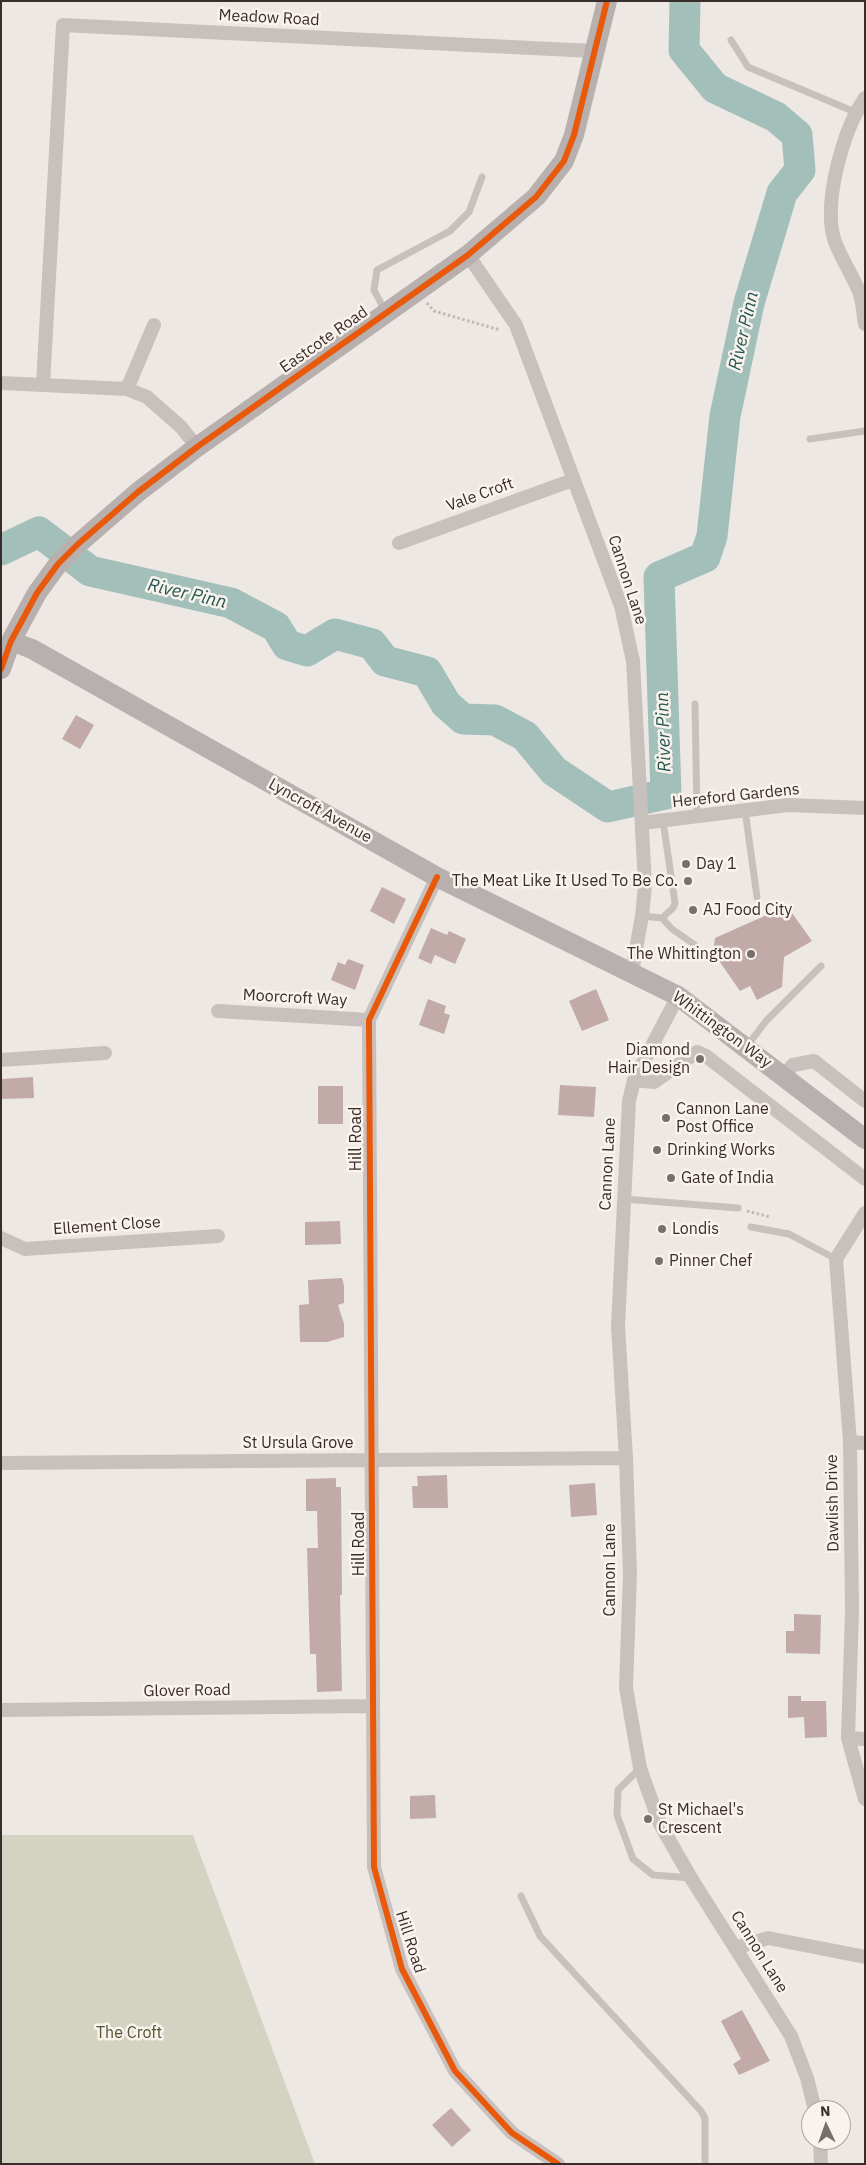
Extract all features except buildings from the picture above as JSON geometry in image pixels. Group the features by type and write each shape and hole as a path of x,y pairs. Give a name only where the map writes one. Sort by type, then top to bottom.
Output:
{"street":[{"name":"Eastcote Road","path":"1,669 11,641 38,593 58,564 78,544 138,492 196,447 468,255 536,197 564,162 574,135 593,51 607,1"},
{"name":"Meadow Road","path":"43,385 63,25 593,51"},
{"path":"865,98 855,112 839,157 831,204 835,240 860,295 865,324"},
{"name":"Cannon Lane","path":"468,255 516,325 621,606 633,660 645,885 642,916 632,972"},
{"path":"127,389 154,325"},
{"path":"1,384 127,389 147,396 181,427 196,447"},
{"name":"Vale Croft","path":"399,543 573,480"},
{"name":"Lyncroft Avenue","path":"11,641 32,649 437,877 577,948 632,972"},
{"name":"Hereford Gardens","path":"641,816 663,821 788,805 865,808"},
{"name":"Hill Road","path":"437,877 369,1020 374,1867 402,1969 455,2070 512,2133 558,2164"},
{"name":"Whittington Way","path":"632,972 678,996 865,1139"},
{"name":"Cannon Lane","path":"678,996 634,1080 629,1101 618,1326 626,1458 630,1574 626,1688 640,1768 660,1824 791,2036 807,2078 812,2100"},
{"name":"Moorcroft Way","path":"218,1012 369,1020"},
{"path":"634,1080 654,1082 697,1052 706,1056 865,1178"},
{"path":"1,1060 105,1053"},
{"name":"Whittington Way","path":"783,1076 793,1065 814,1061 865,1101"},
{"path":"836,1259 865,1213"},
{"name":"Ellement Close","path":"1,1238 25,1249 218,1236"},
{"name":"Dawlish Drive","path":"836,1259 850,1442 852,1611 848,1738 865,1799"},
{"path":"850,1442 865,1443"},
{"name":"St Ursula Grove","path":"1,1463 626,1458"},
{"name":"Glover Road","path":"1,1710 373,1706"},
{"path":"848,1738 865,1739"},
{"path":"735,1948 768,1938 865,1957"},
{"path":"820,2150 821,2164"}],"lane":[{"path":"731,40 748,67 855,112"},
{"path":"386,313 374,290 377,270 450,231 469,212 482,178"},
{"path":"810,439 865,431"},
{"path":"695,704 696,817"},
{"path":"745,810 757,897"},
{"path":"662,918 673,908 675,902 663,821"},
{"path":"642,916 662,918 672,929 695,945"},
{"path":"746,1048 766,1021 821,966"},
{"path":"623,1199 738,1208"},
{"path":"751,1227 789,1234 836,1259"},
{"path":"640,1768 618,1790 617,1815 634,1859 653,1875 692,1878"},
{"path":"521,1896 540,1936 701,2111 705,2118 706,2164"}],"path":[{"path":"427,303 434,311 520,336"}],"green space":[{"name":"The Croft","path":"1,1835 193,1835 315,2164 1,2164"}],"waterway":[{"name":"River Pinn","path":"1,550 39,532 90,571 231,603 276,627 287,645 307,651 335,634 372,644 385,661 427,672 446,704 463,719 495,720 525,736 554,771 608,807 666,794 659,577 705,557 712,536 725,416 749,303 782,193 800,170 797,135 776,117 715,88 684,50 685,1"}],"cycle path":[{"path":"1,669 11,641 37,593 58,564 78,544 138,492 197,447 468,255 536,197 564,161 574,135 607,1"},
{"path":"437,877 369,1020 374,1867 402,1969 455,2071 512,2133 558,2164"}],"place":[{"name":"Day 1","path":"686,864"},
{"name":"The Meat Like It Used To Be Co.","path":"688,881"},
{"name":"AJ Food City","path":"693,910"},
{"name":"The Whittington","path":"751,954"},
{"name":"Diamond Hair Design","path":"700,1059"},
{"name":"Cannon Lane Post Office","path":"666,1118"},
{"name":"Drinking Works","path":"657,1150"},
{"name":"Gate of India","path":"671,1178"},
{"name":"Londis","path":"662,1229"},
{"name":"Pinner Chef","path":"659,1261"},
{"name":"St Michael's Crescent","path":"648,1819"}]}
